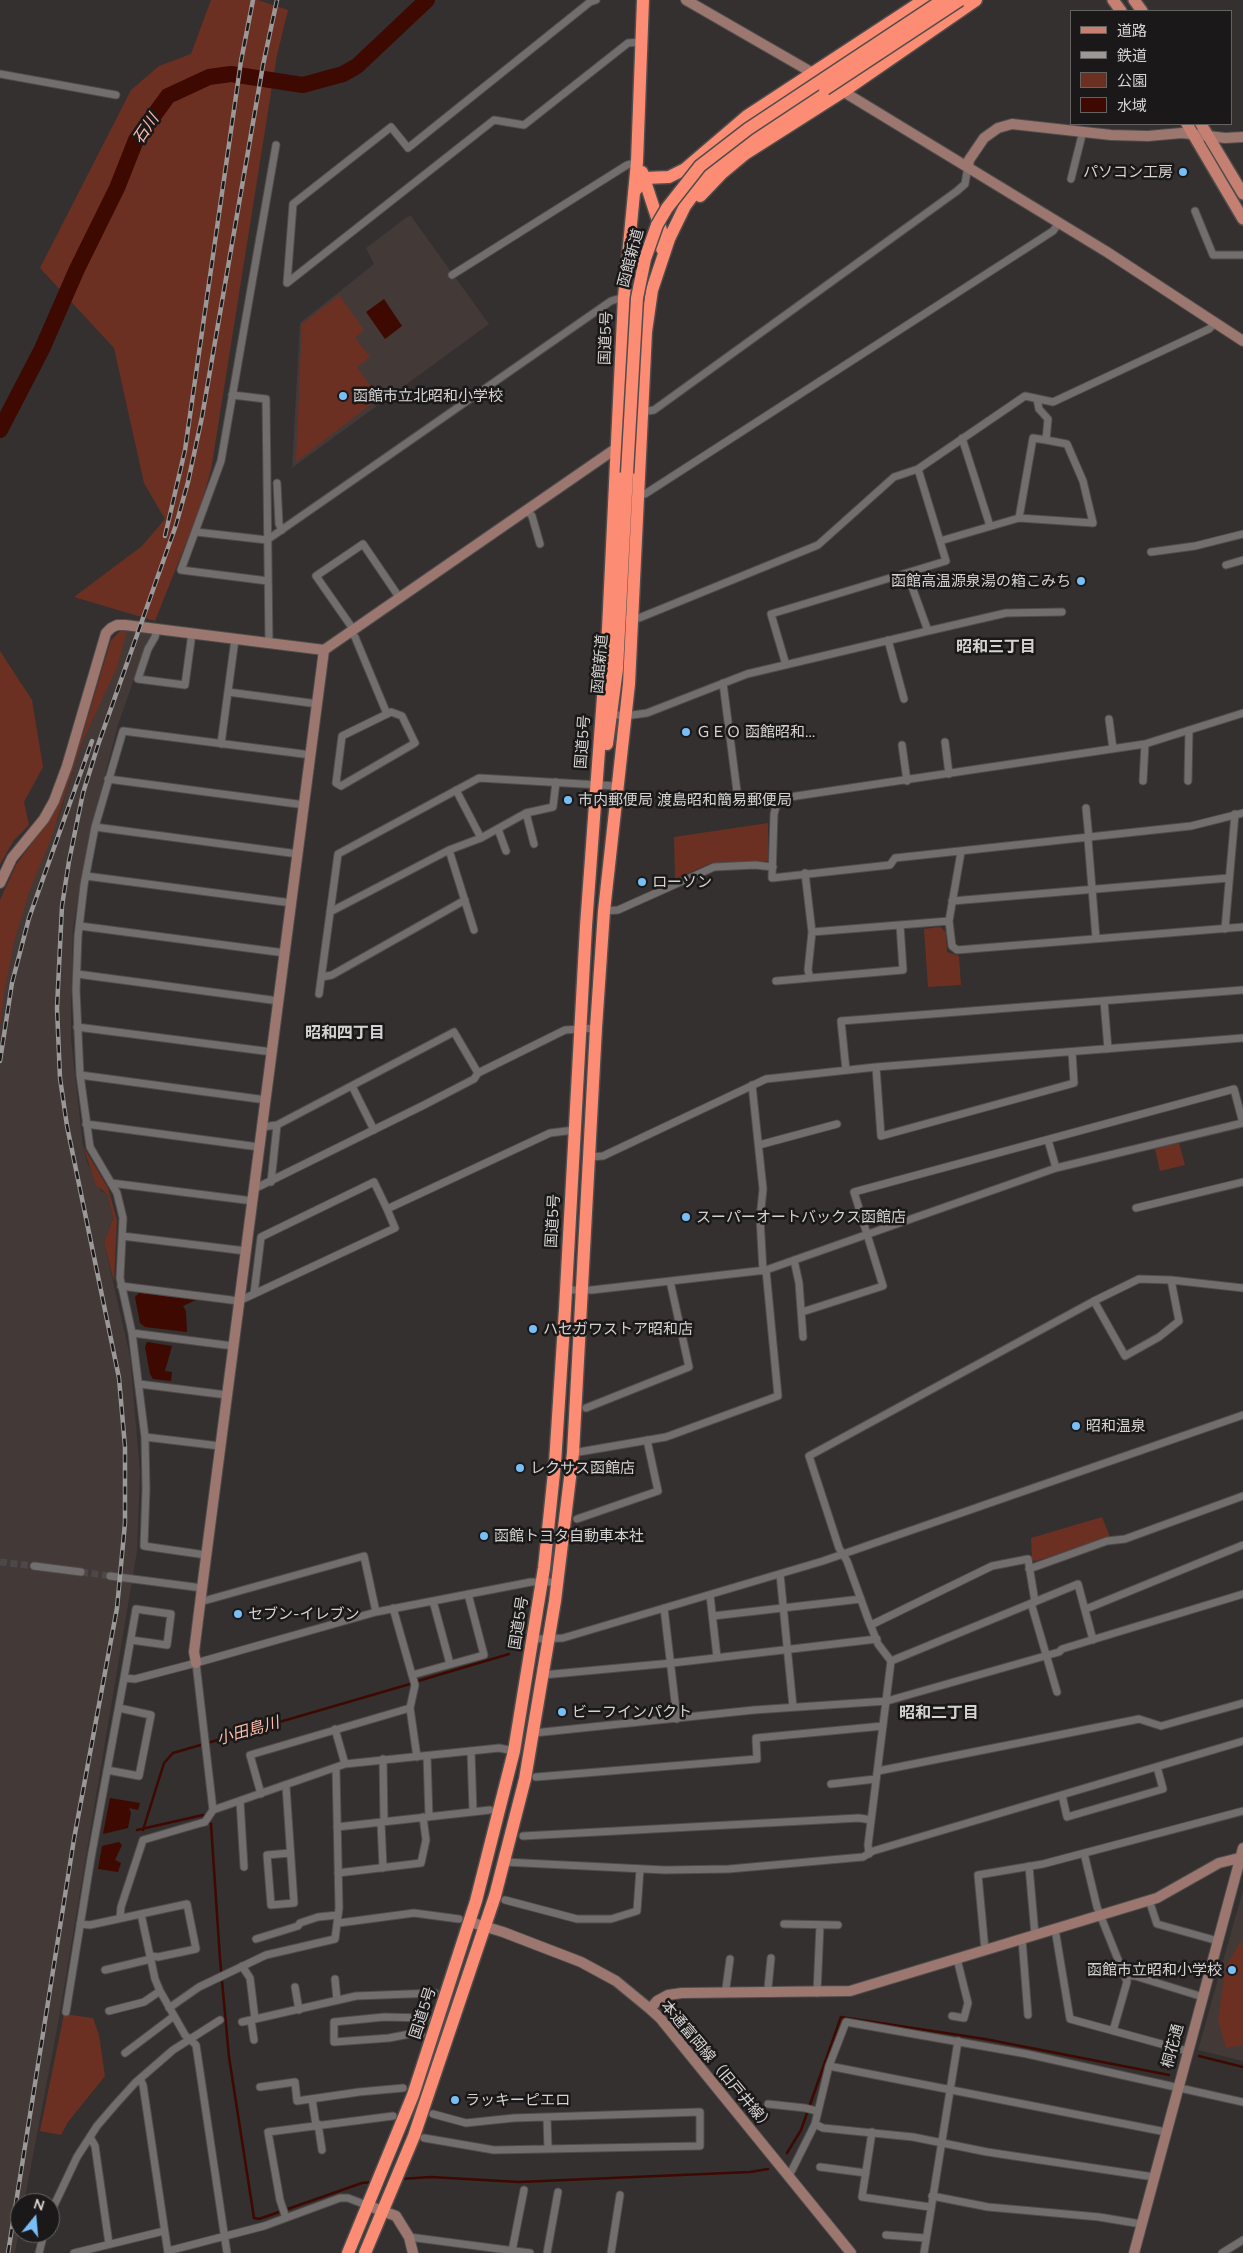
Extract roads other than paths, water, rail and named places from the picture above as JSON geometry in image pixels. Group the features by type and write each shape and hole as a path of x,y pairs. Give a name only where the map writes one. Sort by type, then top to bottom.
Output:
{"highway":[{"name":"国道5号","path":"365,2253 423,2110 485,1926 520,1804 543,1675 573,1453 580,1291 604,911 629,684 620,619 618,447 624,297 637,162 643,0"},
{"path":"633,194 645,178 669,177 685,169 741,120 924,0"},
{"name":"函館新道","path":"597,785 604,766 612,714 620,619 626,473 637,298 645,259 658,225 667,208 700,166 748,129 943,0"},
{"name":"国道5号","path":"348,2253 376,2189 413,2095 514,1751 542,1582 556,1462 580,1028 597,785 620,619 642,412 646,332 652,290 659,264 676,224 692,194 715,167 753,138 960,0"},
{"path":"676,224 709,186 732,165 844,92 976,0"},
{"name":"国道5号","path":"637,162 645,178 662,233 659,264"},
{"path":"630,223 640,212 650,212 657,216"}],"main road":[{"path":"1202,125 1243,194"},
{"path":"1189,129 1243,219"}],"street":[{"path":"596,0 590,2 408,148 391,127 293,204 286,283 494,120 524,125 628,43 642,42"},
{"path":"686,0 812,72 968,166 1243,341"},
{"path":"0,74 116,95"},
{"path":"642,412 654,410 957,191 965,184 969,160 984,138 1005,126 1018,124 1148,136 1189,129 1208,136 1225,138 1243,137"},
{"path":"1072,179 1083,131"},
{"path":"268,581 181,570 221,461 276,145"},
{"path":"452,275 627,165 637,162"},
{"path":"1195,211 1213,255 1243,255"},
{"path":"645,494 1053,231 1059,223"},
{"path":"196,532 267,540 611,301 624,297"},
{"path":"620,619 648,615 818,545 894,477 918,469 1025,396 1053,402 1209,329 1215,323"},
{"path":"232,395 266,399 270,643"},
{"path":"1037,399 1039,409 1048,419 1046,440"},
{"path":"962,438 990,526"},
{"path":"940,541 1019,518 1094,523 1083,481 1067,444 1034,438 1019,518"},
{"path":"0,883 12,858 44,819 54,802 67,766 106,633 117,625 324,650 618,447"},
{"path":"786,665 771,614 946,561 918,469"},
{"path":"277,483 279,524 282,530"},
{"path":"526,510 532,516 540,544"},
{"path":"1151,552 1195,546 1243,534"},
{"path":"387,714 355,637 316,576 363,544 399,597"},
{"path":"1226,565 1243,560"},
{"path":"907,573 928,631"},
{"path":"612,714 625,716 647,713 747,674 1006,613 1062,612"},
{"path":"156,629 155,637 148,649 138,678 184,685 192,633"},
{"path":"221,744 235,639"},
{"path":"888,640 904,700"},
{"path":"212,1812 207,1743 194,1652 324,650"},
{"path":"723,683 738,799"},
{"path":"228,692 318,704"},
{"path":"391,712 402,716 415,743 341,786 336,783 342,736 387,714 391,712"},
{"path":"1243,713 1145,744 779,800 774,814 772,878 890,865 895,858 1089,839 1192,826 1243,813"},
{"path":"1109,719 1113,749"},
{"path":"1188,781 1190,730"},
{"path":"206,1555 144,1546 145,1437 132,1334 121,1286 123,1218 117,1193 90,1147 80,1075 77,1027 77,974 86,876 95,827 123,731 311,755"},
{"path":"945,742 949,774"},
{"path":"1143,782 1145,744"},
{"path":"902,745 907,781"},
{"path":"319,994 338,854 479,778 617,786"},
{"path":"108,779 305,805"},
{"path":"330,912 449,850 481,838 526,813 554,807 556,782"},
{"path":"456,790 481,838"},
{"path":"1086,808 1096,938"},
{"path":"526,813 534,844"},
{"path":"1224,928 1235,814"},
{"path":"95,827 298,854"},
{"path":"498,829 506,851"},
{"path":"449,850 474,930"},
{"path":"961,852 949,921 952,946 957,950 1243,927"},
{"path":"604,911 618,910 714,867 755,865 773,867"},
{"path":"805,874 812,932 808,970 810,978"},
{"path":"86,876 292,903"},
{"path":"952,901 1229,878"},
{"path":"322,977 332,975 465,900"},
{"path":"812,932 949,921"},
{"path":"776,982 903,970 900,925"},
{"path":"80,926 285,953"},
{"path":"77,974 279,1001"},
{"path":"846,1070 841,1021 1243,990"},
{"path":"1104,1001 1108,1049"},
{"path":"77,1027 272,1052"},
{"path":"254,1189 474,1079 478,1073 565,1030 596,1028"},
{"path":"262,1127 277,1125 454,1032 478,1073"},
{"path":"589,1157 604,1156 766,1079 876,1067 1243,1038"},
{"path":"876,1067 880,1136 1074,1083 1072,1052"},
{"path":"80,1075 266,1100"},
{"path":"352,1086 374,1130"},
{"path":"573,1453 647,1440 695,1428 778,1396 760,1218 763,1190 752,1086"},
{"path":"566,1290 580,1291 765,1271 866,1236 1056,1168 1243,1123 1234,1089 854,1192 866,1236 883,1286 802,1312"},
{"path":"86,1124 259,1147"},
{"path":"759,1145 837,1124"},
{"path":"271,1182 277,1125"},
{"path":"387,1209 550,1133 574,1130"},
{"path":"1048,1140 1056,1168"},
{"path":"121,1286 239,1301 395,1228 374,1182 261,1237 247,1246 122,1236"},
{"path":"1136,1208 1243,1182"},
{"path":"111,1183 253,1201"},
{"path":"254,1294 261,1237"},
{"path":"794,1260 802,1312 803,1337"},
{"path":"868,1854 891,1661 877,1639 843,1553 839,1548 809,1456 1094,1301 1139,1279 1171,1280 1243,1288"},
{"path":"1094,1301 1125,1356 1159,1337 1179,1321 1171,1280"},
{"path":"586,1408 689,1366 670,1281"},
{"path":"132,1334 233,1346"},
{"path":"139,1384 227,1395"},
{"path":"533,1639 563,1638 780,1574 1243,1415"},
{"path":"145,1437 220,1446"},
{"path":"577,1519 658,1491 647,1440"},
{"path":"1029,1569 1107,1541 1124,1539 1243,1496"},
{"path":"1086,1609 1243,1545"},
{"path":"200,1602 364,1556 376,1612"},
{"path":"871,1625 992,1566 1028,1559 1033,1602 1057,1692"},
{"path":"34,1566 81,1572"},
{"path":"780,1574 793,1707"},
{"path":"110,1576 202,1588"},
{"path":"124,1678 135,1679 393,1608 542,1582 557,1582"},
{"path":"891,1661 1078,1584 1093,1640"},
{"path":"412,1675 484,1654 468,1594"},
{"path":"534,1733 793,1707 886,1701 1046,1656 1243,1594"},
{"path":"710,1595 717,1657"},
{"path":"713,1616 861,1599"},
{"path":"433,1600 450,1664"},
{"path":"393,1608 415,1685 410,1708 417,1757"},
{"path":"664,1608 672,1663 677,1719"},
{"path":"66,2012 136,1610 171,1614 167,1645 131,1640"},
{"path":"543,1675 672,1663 877,1639"},
{"path":"878,1771 1139,1719 1161,1726 1243,1703"},
{"path":"107,1770 139,1776 151,1714 119,1708"},
{"path":"261,1794 250,1754 410,1708"},
{"path":"536,1777 757,1759 756,1738 883,1726"},
{"path":"335,1729 345,1764"},
{"path":"504,1862 640,1869 729,1869 864,1857 868,1854 1243,1741"},
{"path":"120,1918 121,1908 143,1840 205,1822 212,1812 345,1764 499,1748 514,1751"},
{"path":"471,1751 473,1811"},
{"path":"338,1873 421,1864 426,1840 427,1756"},
{"path":"383,1760 383,1868"},
{"path":"1062,1795 1067,1817 1163,1789 1157,1767"},
{"path":"169,2008 216,1979 266,1955 335,1939 338,1919 336,1768"},
{"path":"831,1784 876,1779"},
{"path":"286,1786 294,1903 272,1905 267,1855 290,1853"},
{"path":"240,1801 244,1867"},
{"path":"337,1827 490,1810"},
{"path":"985,1950 978,1875 1029,1866 1084,1853 1243,1811"},
{"path":"523,1836 859,1818 871,1820"},
{"path":"1084,1853 1101,1915 1127,1982 1113,2030"},
{"path":"650,2009 657,2001 668,1994 850,1991 1157,1898 1219,1863 1242,1855"},
{"name":"桐花通","path":"1134,2253 1242,1855"},
{"path":"1029,1866 1035,1935"},
{"path":"505,1900 577,1918 611,1919 637,1912 640,1869"},
{"path":"1149,1900 1156,1924 1218,1941"},
{"path":"80,1924 90,1925 187,1904 196,1949 151,1957 105,1970"},
{"path":"256,1940 318,1917 338,1919 414,1913 464,1921"},
{"path":"141,1914 160,1991 174,2016 190,2040 196,2045 227,2253"},
{"name":"本通富岡線（旧戸井線）","path":"464,1921 485,1926 581,1962 616,1981 650,2009 660,2018 851,2253"},
{"path":"784,1924 838,1925"},
{"path":"817,1992 820,1924"},
{"path":"1055,1929 1070,2019 1188,2051"},
{"path":"1022,1939 1028,2015"},
{"path":"768,1988 771,1958"},
{"path":"726,1988 730,1959"},
{"path":"952,2016 964,2018 968,2003 957,1959"},
{"path":"242,1966 250,1978 254,2040"},
{"path":"1125,1976 1135,1976 1203,1997"},
{"path":"335,1979 337,2000"},
{"path":"295,1987 299,2010"},
{"path":"109,2011 144,2002 160,1991"},
{"path":"242,2022 356,1996 435,1993"},
{"path":"126,2053 174,2016"},
{"path":"421,2035 415,2033 389,2038 334,2042 334,2022 384,2017 427,2018"},
{"path":"60,2193 70,2170 90,2137 140,2079 173,2050 220,2020"},
{"path":"789,2176 815,2124 816,2111 829,2066 846,2022 958,2041 1178,2086 1243,2102"},
{"path":"924,2253 940,2142 958,2041"},
{"path":"829,2066 1166,2132"},
{"path":"140,2079 143,2085 168,2252 224,2238 340,2198 348,2198 396,2216 409,2237 412,2253"},
{"path":"260,2086 295,2082 297,2101 403,2088"},
{"path":"312,2099 322,2150"},
{"path":"768,2104 816,2111"},
{"path":"424,2138 481,2149 700,2146 700,2112 514,2118 466,2123 434,2114"},
{"path":"285,2216 268,2132 317,2124 393,2116"},
{"path":"547,2117 548,2149"},
{"path":"815,2124 823,2128 872,2132 940,2142 987,2152 1154,2177"},
{"path":"872,2132 862,2197 930,2207"},
{"path":"90,2137 95,2146 109,2244"},
{"path":"820,2167 866,2173"},
{"path":"512,2251 524,2190"},
{"path":"547,2253 558,2192"},
{"path":"611,2253 620,2195"},
{"path":"932,2196 988,2207 1099,2217 1141,2224"},
{"path":"74,2253 164,2231"},
{"path":"886,2235 925,2238"},
{"path":"409,2237 530,2253"},
{"path":"1222,2253 1243,2240"}],"water":[{"path":"384,299 402,326 385,339 366,312"},
{"path":"139,1293 196,1300 183,1306 186,1311 187,1332 145,1327 140,1323 135,1297"},
{"path":"147,1342 172,1346 165,1371 172,1372 171,1381 153,1379 150,1374 145,1347"},
{"path":"110,1798 140,1803 138,1810 129,1808 131,1813 128,1828 103,1834"},
{"path":"119,1842 122,1845 115,1860 121,1863 118,1872 98,1869 102,1846"}],"waterway":[{"name":"石川","path":"0,430 42,349 77,269 117,188 136,140 168,96 209,77 231,74 303,85 343,74 357,66 427,0"},
{"name":"小田島川","path":"418,1681 509,1654"},
{"name":"小田島川","path":"143,1830 164,1763 173,1753 410,1684"},
{"path":"137,1830 203,1815 211,1824 229,2057 254,2218 259,2219 362,2183 372,2182"},
{"path":"787,2153 801,2130 841,2017 985,2039 1169,2075"},
{"path":"1199,2056 1243,2067"},
{"path":"400,2179 431,2177 519,2182 750,2172 768,2169"}],"tunnel":[{"path":"0,1562 34,1566"},
{"path":"81,1572 110,1576"}],"railway":[{"path":"165,536 185,450 241,61 253,0"},
{"path":"8,2253 74,1839 117,1608 125,1523 125,1447 119,1378 67,1126 60,1078 57,1008 62,906 83,793 98,745 176,525 188,482 202,417 263,65 277,0"},
{"path":"0,1061 12,983 29,918 92,741"}],"place":[{"name":"パソコン工房","path":"1183,172"},
{"name":"函館市立北昭和小学校","path":"343,396"},
{"name":"函館高温源泉湯の箱こみち","path":"1081,581"},
{"name":"ＧＥＯ 函館昭和…","path":"686,732"},
{"name":"市内郵便局 渡島昭和簡易郵便局","path":"568,800"},
{"name":"ローソン","path":"642,882"},
{"name":"スーパーオートバックス函館店","path":"686,1217"},
{"name":"ハセガワストア昭和店","path":"533,1329"},
{"name":"昭和温泉","path":"1076,1426"},
{"name":"レクサス函館店","path":"520,1468"},
{"name":"函館トヨタ自動車本社","path":"484,1536"},
{"name":"セブン-イレブン","path":"238,1614"},
{"name":"ビーフインパクト","path":"562,1712"},
{"name":"函館市立昭和小学校","path":"1232,1970"},
{"name":"ラッキーピエロ","path":"455,2100"}],"district":[{"name":"昭和三丁目","path":"996,647"},
{"name":"昭和四丁目","path":"345,1033"},
{"name":"昭和二丁目","path":"939,1713"}]}
